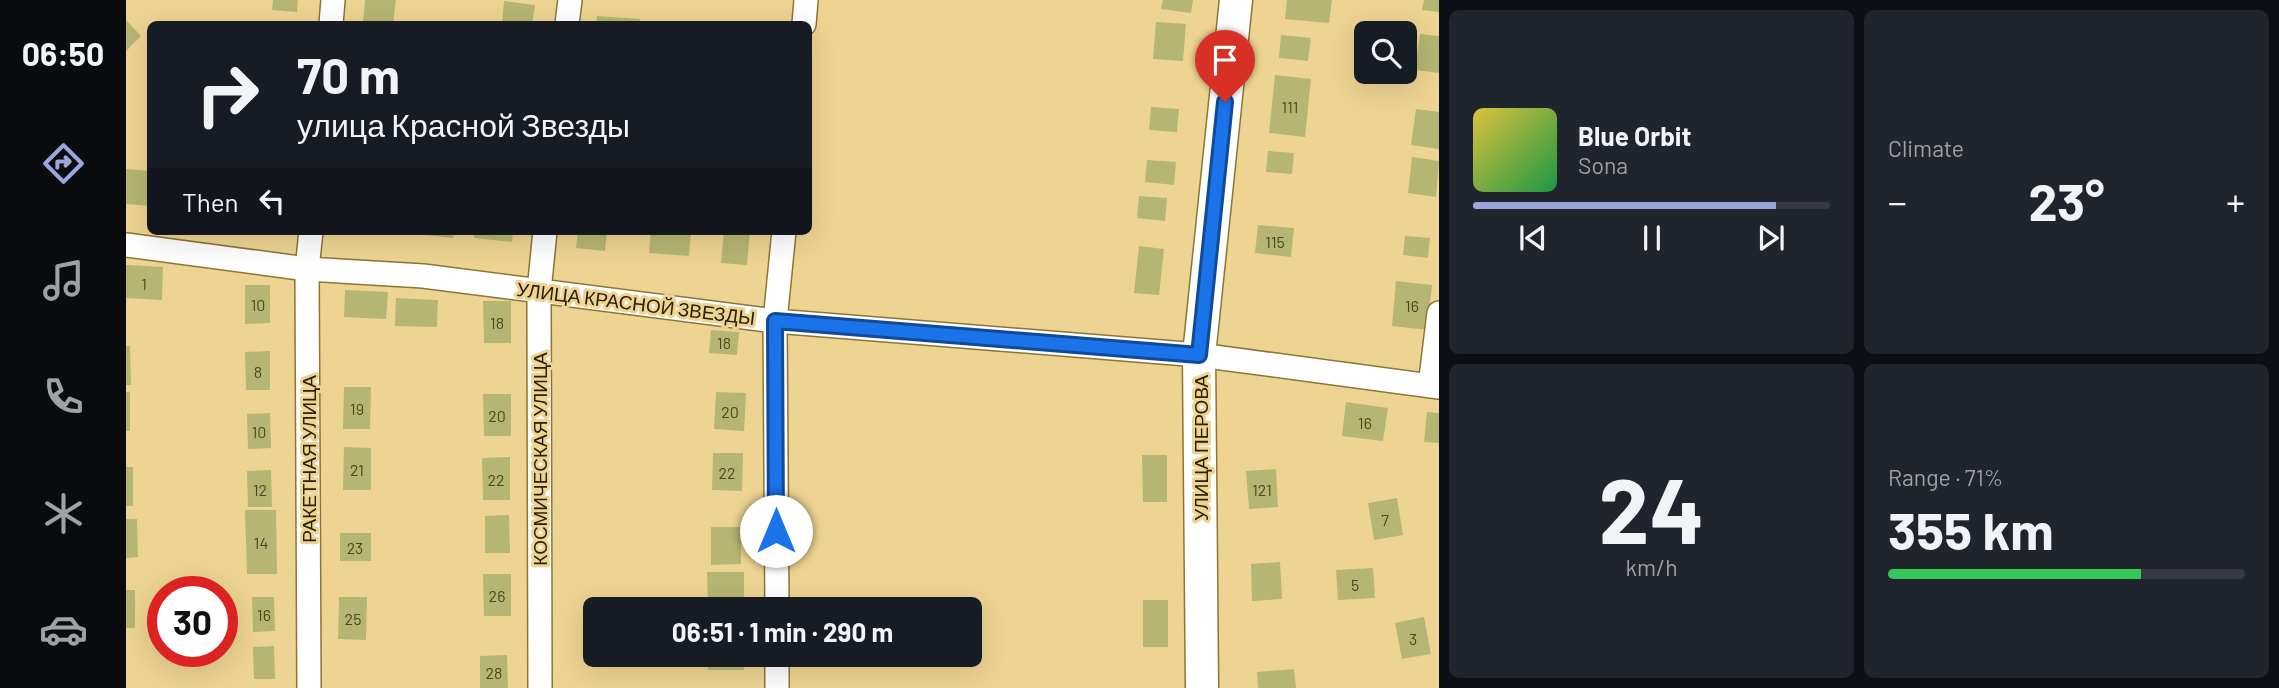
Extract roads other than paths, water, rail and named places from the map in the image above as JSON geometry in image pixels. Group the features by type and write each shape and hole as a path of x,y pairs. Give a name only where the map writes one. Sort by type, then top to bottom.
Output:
{"main road":[{"name":"УЛИЦА ПЕРОВА","path":"1202,688 1199,355 1236,0"}],"street":[{"path":"331,21 333,0"},
{"path":"567,21 570,0"},
{"path":"804,21 806,0"},
{"name":"РАКЕТНАЯ УЛИЦА","path":"309,688 307,270 311,235"},
{"name":"КОСМИЧЕСКАЯ УЛИЦА","path":"540,688 539,291 545,235"},
{"path":"777,597 775,321 784,235"},
{"name":"УЛИЦА КРАСНОЙ ЗВЕЗДЫ","path":"126,245 307,270 423,275 775,321 1199,355 1435,387"},
{"path":"1435,387 1439,313"},
{"path":"777,667 777,688"}]}
